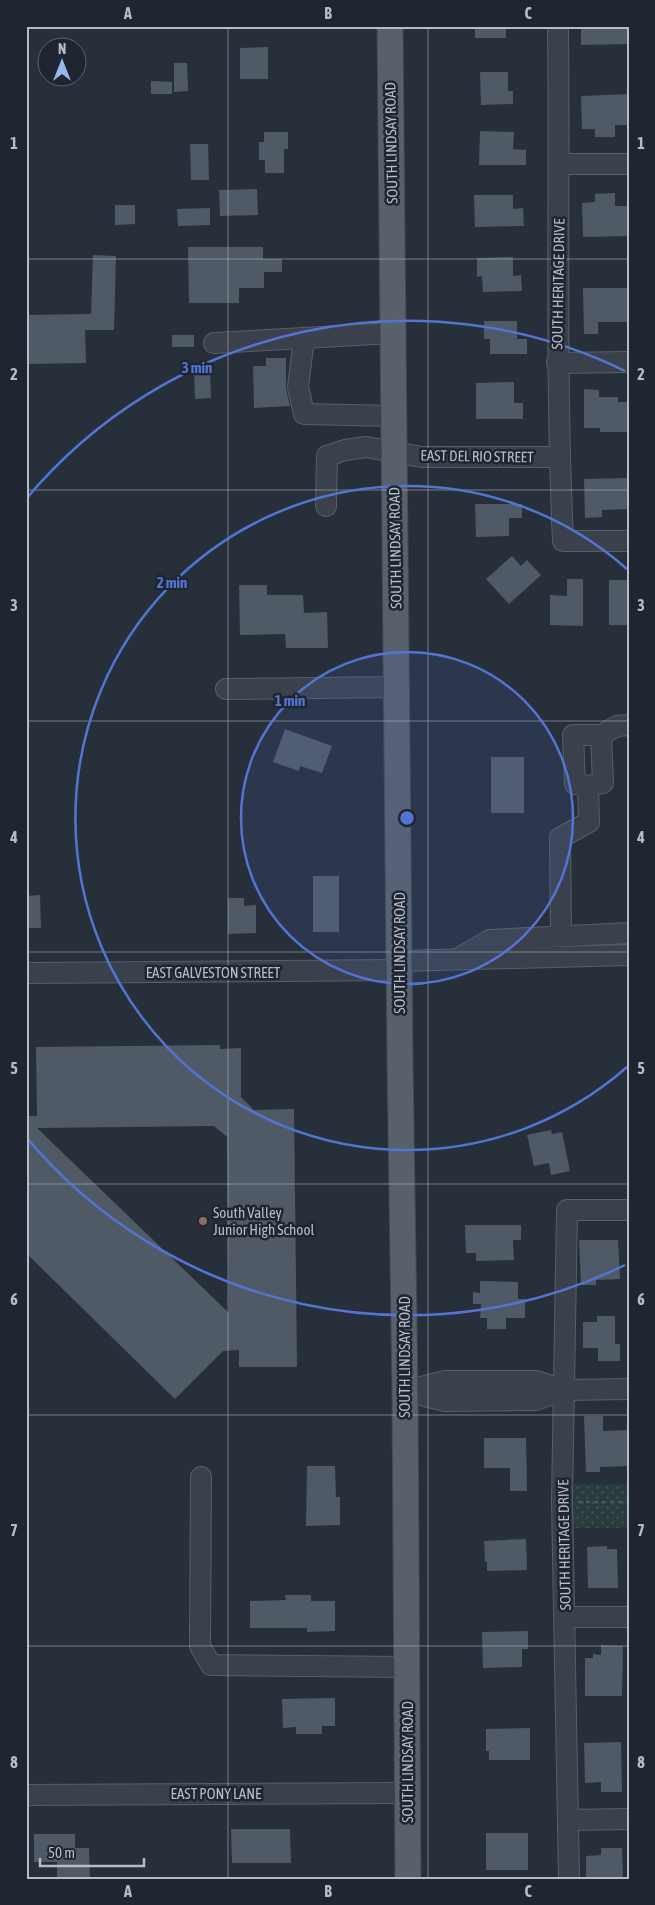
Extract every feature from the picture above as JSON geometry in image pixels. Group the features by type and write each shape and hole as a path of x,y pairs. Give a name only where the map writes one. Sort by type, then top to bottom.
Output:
{"main road":[{"name":"SOUTH LINDSAY ROAD","path":"390,26 405,1391 408,1879"}],"street":[{"name":"SOUTH HERITAGE DRIVE","path":"558,26 558,363 559,457 563,541 629,541"},
{"path":"559,164 629,164"},
{"path":"214,343 393,333"},
{"path":"304,338 298,387 304,414 394,416"},
{"path":"558,363 629,362"},
{"name":"EAST DEL RIO STREET","path":"326,506 328,456 345,450 366,447 422,457 559,457"},
{"path":"226,689 397,687"},
{"path":"601,735 603,783 588,786 575,784 572,736 601,735 617,726 629,725"},
{"path":"561,936 560,838 589,822 588,786"},
{"path":"457,959 490,940 629,933"},
{"name":"EAST GALVESTON STREET","path":"26,973 400,966 457,959 629,955"},
{"name":"SOUTH HERITAGE DRIVE","path":"569,1879 562,1502 567,1210 629,1210"},
{"path":"405,1391 445,1381 536,1381 564,1390 629,1389"},
{"path":"201,1477 200,1646 210,1665 406,1667"},
{"path":"565,1617 629,1617"},
{"name":"EAST PONY LANE","path":"26,1795 407,1793"},
{"path":"568,1820 629,1819"}],"path":[{"path":"562,1502 629,1502"}],"shaded area":[{"path":"563,1484 629,1484 629,1528 563,1528"}],"building":[{"path":"475,26 506,26 506,38 475,38"},
{"path":"581,26 629,26 629,44 581,45"},
{"path":"268,47 268,79 240,79 240,48"},
{"path":"174,63 187,63 188,91 174,92"},
{"path":"480,72 508,72 508,91 513,91 513,104 481,105"},
{"path":"151,81 172,82 172,94 151,94"},
{"path":"629,94 629,125 615,125 615,137 595,137 595,129 582,129 581,96"},
{"path":"480,131 514,132 513,149 526,150 526,165 479,165"},
{"path":"264,132 288,132 288,149 284,149 284,173 265,173 265,160 259,160 259,142 264,142"},
{"path":"190,144 208,144 209,180 191,180"},
{"path":"257,189 258,215 220,216 219,190"},
{"path":"615,193 615,206 629,206 629,236 583,237 582,203 595,202 595,194"},
{"path":"474,195 513,195 513,209 523,208 524,226 475,227"},
{"path":"115,205 135,205 135,224 115,225"},
{"path":"210,208 210,225 178,226 177,209"},
{"path":"188,247 263,247 263,259 282,259 282,272 264,272 264,288 239,288 239,303 189,303"},
{"path":"93,255 116,256 114,330 85,330 86,363 29,364 27,315 91,314"},
{"path":"513,257 513,276 521,275 522,291 483,292 482,276 477,277 477,258"},
{"path":"583,288 629,288 629,322 598,322 598,334 584,334"},
{"path":"484,321 517,321 517,339 527,339 527,354 490,354 490,339 484,339"},
{"path":"172,335 194,335 194,347 172,347"},
{"path":"266,358 286,358 286,389 290,406 254,408 253,366 266,366"},
{"path":"210,367 211,398 195,399 194,368"},
{"path":"514,382 514,403 523,403 523,419 476,419 476,383"},
{"path":"584,389 599,390 599,397 618,397 618,402 629,402 629,432 600,432 600,428 584,428"},
{"path":"629,478 629,509 602,510 602,517 585,518 584,479"},
{"path":"475,504 522,504 522,518 509,518 509,536 476,537"},
{"path":"512,556 521,566 527,560 541,575 509,604 486,579"},
{"path":"567,579 583,579 583,626 550,625 550,595 567,596"},
{"path":"609,580 629,580 629,625 609,625"},
{"path":"239,585 267,585 267,595 303,595 304,613 327,612 328,648 286,648 285,634 240,635"},
{"path":"285,729 332,746 322,773 300,766 299,771 273,762"},
{"path":"491,757 524,757 524,813 491,813"},
{"path":"313,876 339,876 339,932 313,932"},
{"path":"40,895 41,928 26,928 26,896"},
{"path":"228,898 244,898 244,906 256,905 256,933 228,934"},
{"path":"220,1045 220,1049 241,1048 241,1097 254,1110 294,1109 297,1367 239,1367 239,1350 223,1351 175,1399 26,1253 26,1116 37,1116 36,1047","holes":["214,1126 227,1137 229,1313 37,1128"]},
{"path":"551,1130 552,1134 562,1132 570,1171 551,1175 549,1163 534,1166 527,1135"},
{"path":"465,1225 521,1225 521,1240 513,1240 514,1260 476,1261 476,1253 466,1253"},
{"path":"579,1240 618,1240 620,1279 596,1280 596,1285 581,1285"},
{"path":"480,1281 518,1282 518,1299 525,1299 525,1318 506,1318 506,1329 487,1329 487,1318 480,1318 481,1304 473,1304 473,1292 480,1293"},
{"path":"597,1316 615,1316 615,1344 620,1344 620,1361 598,1361 598,1348 583,1348 583,1322 597,1322"},
{"path":"584,1416 603,1416 603,1431 629,1430 629,1466 600,1467 600,1472 586,1472"},
{"path":"484,1438 526,1438 527,1491 510,1491 510,1468 484,1468"},
{"path":"307,1466 335,1466 336,1497 340,1497 340,1525 306,1526"},
{"path":"526,1539 527,1570 487,1571 484,1541"},
{"path":"607,1546 607,1549 617,1549 618,1588 588,1588 587,1547"},
{"path":"285,1595 311,1595 311,1601 335,1601 335,1631 307,1632 307,1628 250,1628 250,1601 286,1600"},
{"path":"528,1631 528,1649 522,1649 522,1667 483,1668 482,1632"},
{"path":"601,1645 623,1646 622,1696 585,1696 585,1658 593,1658 593,1654 601,1655"},
{"path":"335,1698 335,1726 322,1726 322,1734 296,1734 296,1727 283,1728 282,1699"},
{"path":"530,1728 530,1760 489,1760 489,1751 486,1751 486,1729"},
{"path":"621,1742 622,1792 601,1792 601,1782 585,1783 584,1743"},
{"path":"231,1829 290,1829 291,1863 232,1863"},
{"path":"486,1833 528,1833 528,1870 486,1870"},
{"path":"34,1834 75,1834 75,1848 89,1848 90,1879 57,1877 57,1862 34,1862"},
{"path":"601,1848 622,1848 623,1879 586,1879 586,1856 601,1855"}],"place":[{"name":"South Valley Junior High School","path":"203,1221"}]}
